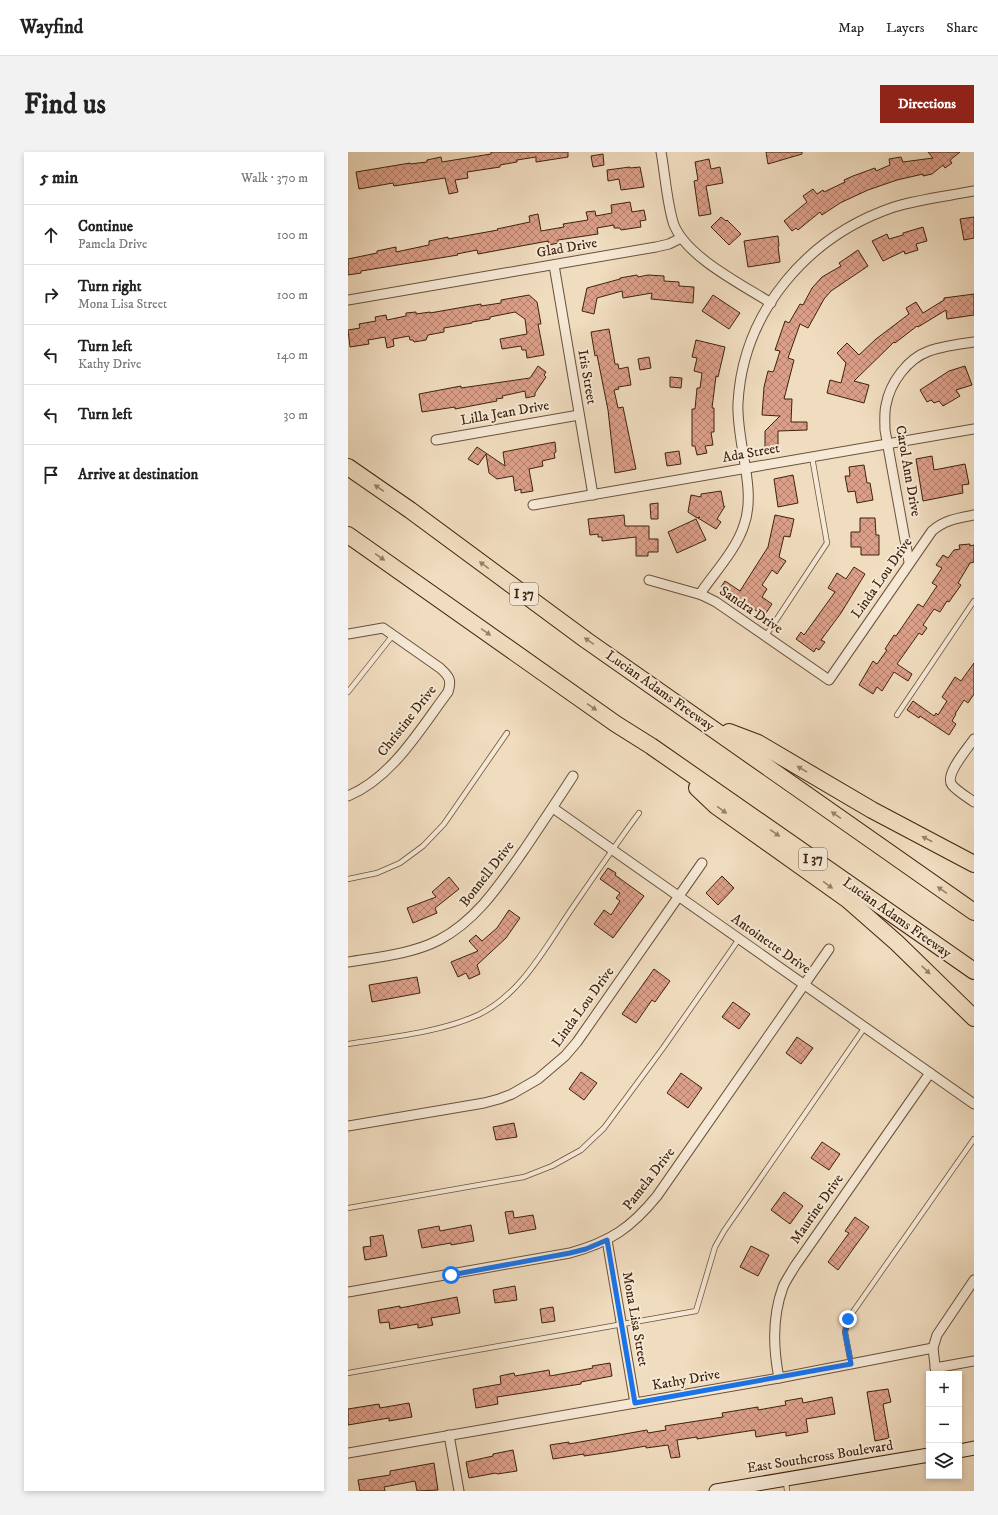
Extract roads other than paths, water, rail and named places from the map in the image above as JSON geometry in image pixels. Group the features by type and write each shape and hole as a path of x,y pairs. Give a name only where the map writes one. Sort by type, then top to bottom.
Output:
{"highway":[{"name":"Lucian Adams Freeway","path":"348,467 410,510 586,640 974,912"},
{"name":"Lucian Adams Freeway","path":"348,535 616,724 651,746 974,971"},
{"path":"701,720 758,743 872,810 974,864"},
{"path":"651,746 716,806 848,900 897,943 974,1018"}],"main road":[{"path":"962,1450 974,1448"},
{"name":"East Southcross Boulevard","path":"716,1491 786,1485 926,1457"}],"street":[{"path":"662,152 672,217 681,238 703,260 771,303"},
{"path":"702,595 702,592 738,540 745,525 749,500 738,427 738,403 741,379 745,356 752,337 778,291 811,255 830,239 850,226 872,215 895,207 974,191"},
{"name":"Glad Drive","path":"348,300 656,247 669,244 681,238"},
{"name":"Iris Street","path":"554,265 593,495"},
{"name":"Carol Ann Drive","path":"909,562 885,430 886,406 894,384 902,371 914,360 927,352 944,347 974,342"},
{"name":"Lilla Jean Drive","path":"436,440 579,415"},
{"name":"Ada Street","path":"532,505 974,429"},
{"name":"Linda Lou Drive","path":"829,680 909,562 932,531 939,524 974,515"},
{"name":"Sandra Drive","path":"649,580 702,595 716,602 829,680"},
{"name":"Christine Drive","path":"348,634 383,628 448,674 451,680 448,692 396,761 381,774 348,796"},
{"path":"974,739 952,771 949,779 951,784 974,802"},
{"name":"Bonnell Drive","path":"348,962 423,947 439,940 467,922 502,882 573,776"},
{"name":"Antoinette Drive","path":"553,808 974,1104"},
{"name":"Linda Lou Drive","path":"348,1126 484,1103 512,1094 538,1080 565,1056 577,1042 702,863"},
{"name":"Pamela Drive","path":"348,1292 570,1253 586,1249 607,1240 635,1220 658,1196 829,949"},
{"name":"Maurine Drive","path":"779,1378 774,1341 777,1311 783,1287 795,1266 930,1073"},
{"name":"Mona Lisa Street","path":"607,1240 635,1403"},
{"path":"973,1282 937,1335 933,1348 935,1371 974,1361"},
{"name":"Kathy Drive","path":"348,1453 779,1378 933,1348"},
{"path":"449,1435 459,1491"}],"lane":[{"path":"765,637 827,543 812,457"},
{"path":"897,715 974,601"},
{"path":"348,692 393,635"},
{"path":"348,879 377,873 400,863 423,846 444,824 507,733"},
{"path":"348,1044 446,1027 478,1014 504,998 526,976 639,813"},
{"path":"348,1208 524,1177 552,1166 581,1150 604,1128 663,1048 739,939"},
{"path":"348,1373 696,1311 715,1248 724,1231 865,1027"},
{"path":"851,1364 845,1332 848,1319 974,1139"}]}
